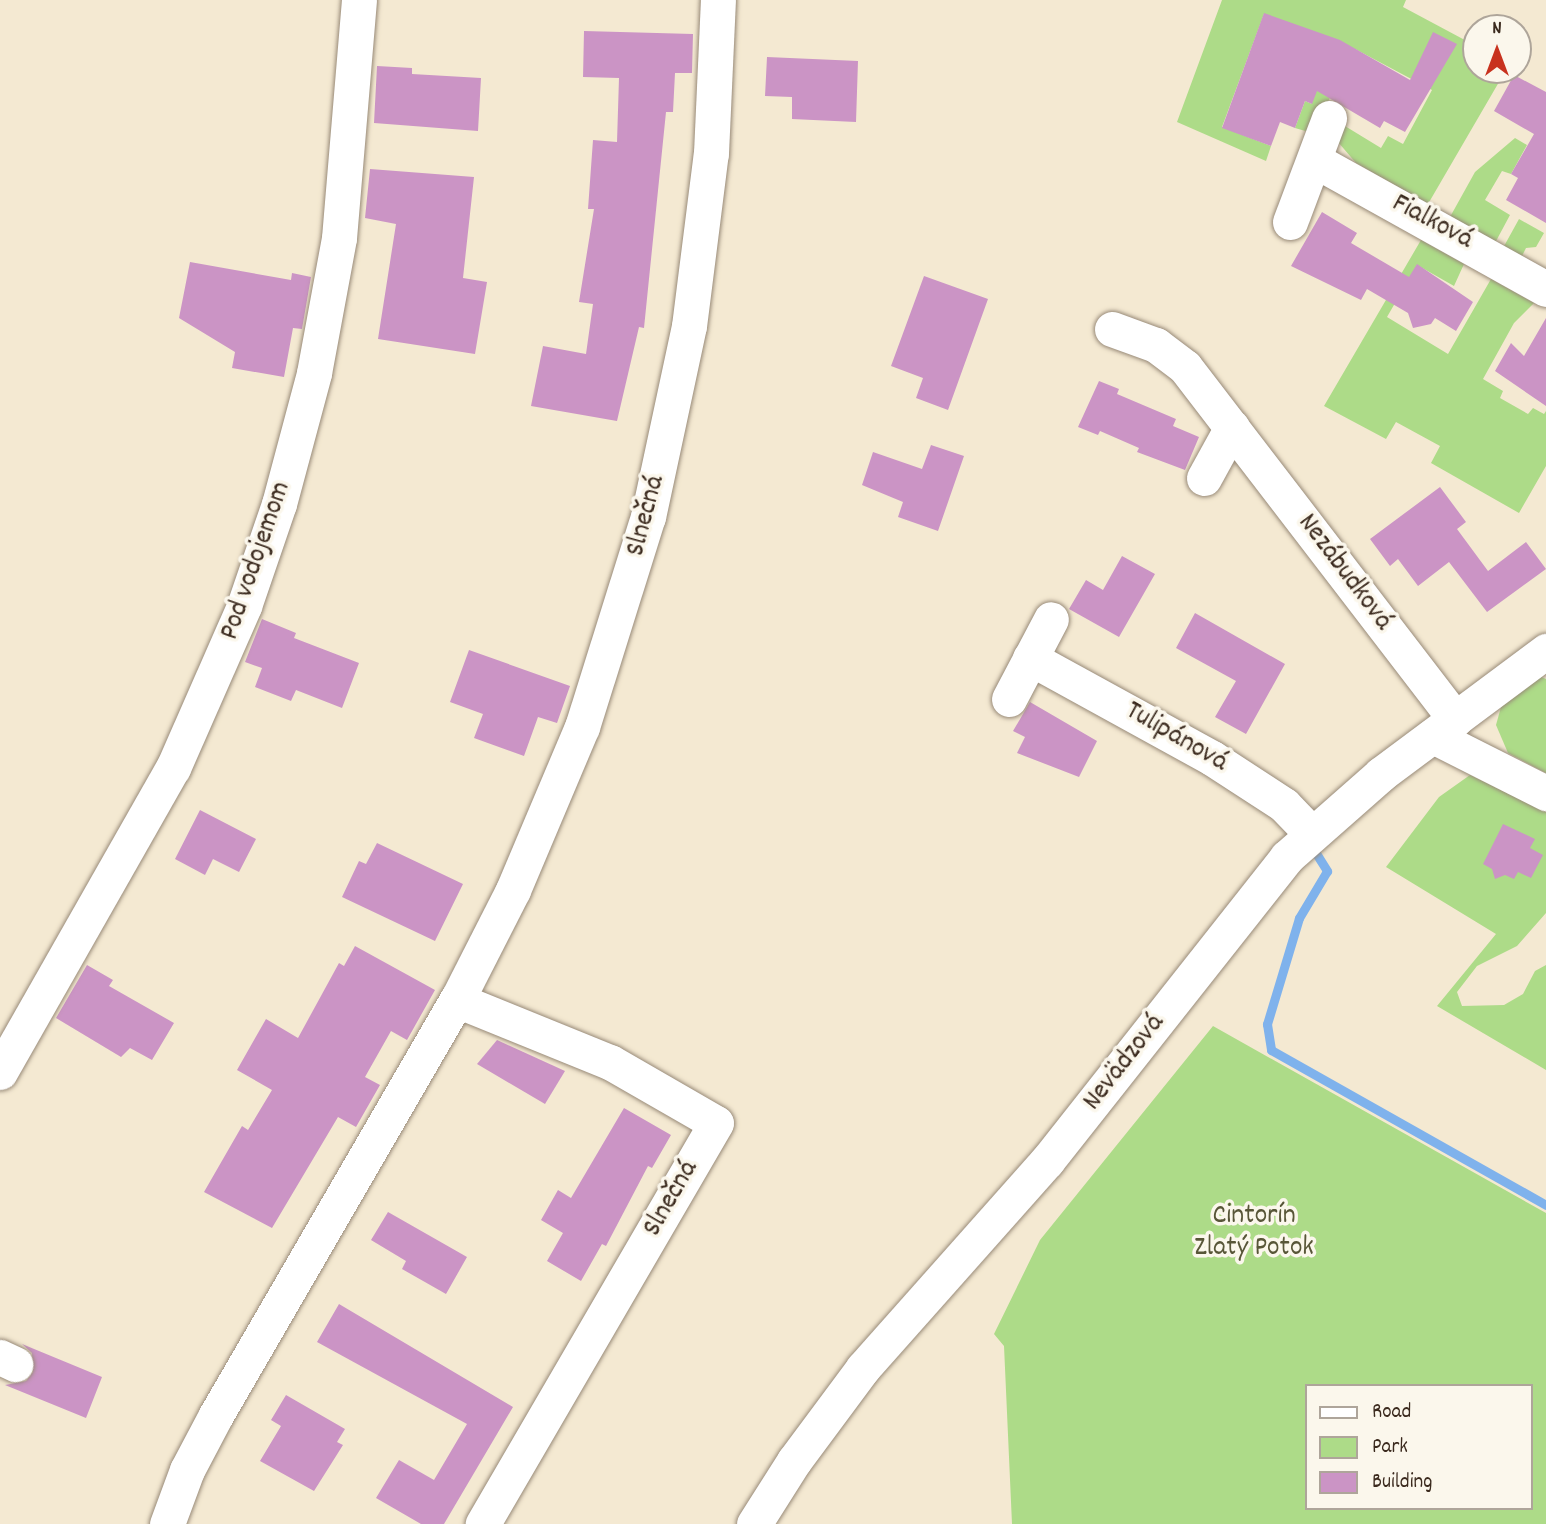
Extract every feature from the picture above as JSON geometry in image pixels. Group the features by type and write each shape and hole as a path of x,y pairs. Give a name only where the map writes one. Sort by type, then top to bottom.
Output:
{"street":[{"name":"Pod vodojemom","path":"0,1072 173,768 244,606 275,515 314,373 340,238 359,0"},
{"name":"Slnečná","path":"167,1524 187,1470 216,1415 457,1000 513,890 582,727 648,517 689,326 702,236 716,82 718,0"},
{"path":"1290,222 1317,160 1329,118"},
{"name":"Fialková","path":"1317,160 1546,289"},
{"name":"Nezábudková","path":"1112,329 1156,345 1185,368 1232,427 1444,727 1546,793"},
{"path":"1204,478 1232,427"},
{"path":"1009,699 1051,619"},
{"name":"Nevädzová","path":"754,1524 793,1461 863,1368 1047,1161 1256,895 1311,833 1444,727 1546,651"},
{"name":"Tulipánová","path":"1030,658 1212,758 1284,805 1311,833"},
{"name":"Slnečná","path":"457,1000 610,1062 716,1123 483,1524"}],"green space":[{"path":"1222,0 1406,0 1403,7 1462,39 1462,84 1498,84 1428,204 1356,163 1338,142 1340,123 1381,148 1388,136 1403,144 1432,90 1355,49 1312,133 1295,128 1305,101 1312,104 1264,14 1222,127 1271,146 1266,161 1177,122"},
{"path":"1515,138 1527,145 1511,174 1502,171 1485,200 1510,215 1495,243 1450,217 1475,172"},
{"path":"1519,219 1544,233 1536,247 1526,248 1521,258 1503,248"},
{"path":"1421,240 1464,264 1454,286 1417,265 1387,317 1448,354 1491,279 1534,303 1514,323 1483,379 1503,391 1500,398 1528,414 1533,408 1544,414 1546,411 1546,466 1519,513 1431,463 1440,446 1396,422 1386,439 1324,406"},
{"path":"1539,676 1546,679 1546,773 1508,753 1496,725 1501,707"},
{"path":"1470,775 1546,812 1546,913 1517,946 1477,966 1457,992 1462,1006 1504,1005 1523,994 1535,971 1546,965 1546,1070 1437,1006 1496,934 1386,867 1439,797"},
{"name":"Cintorín Zlatý Potok","path":"1213,1026 1546,1213 1546,1524 1012,1524 1004,1346 994,1334 1040,1240"}],"building":[{"path":"1264,13 1340,40 1410,80 1433,32 1457,44 1405,132 1384,121 1380,128 1317,91 1312,104 1305,101 1295,128 1280,122 1271,146 1222,128"},
{"path":"584,31 693,34 692,73 675,73 673,112 666,112 644,328 639,327 617,421 531,406 543,346 586,354 593,304 579,302 594,209 588,209 593,140 617,142 619,78 583,77"},
{"path":"767,57 858,61 856,122 792,119 792,97 765,96"},
{"path":"377,66 412,68 412,74 481,78 478,131 374,123"},
{"path":"1509,84 1531,84 1546,92 1546,223 1506,200 1518,178 1511,174 1534,134 1494,111"},
{"path":"370,169 474,177 463,278 487,282 475,354 378,339 396,224 365,218"},
{"path":"1322,212 1357,233 1351,243 1409,277 1417,264 1473,302 1456,331 1435,318 1431,324 1413,328 1408,313 1367,289 1361,300 1291,266"},
{"path":"190,262 291,280 292,273 311,277 302,329 293,328 284,377 232,368 235,352 179,318"},
{"path":"924,276 988,299 948,410 916,398 923,378 891,366"},
{"path":"1546,318 1546,406 1495,371 1511,343 1524,356"},
{"path":"1099,381 1119,389 1117,394 1176,419 1173,426 1199,437 1185,470 1137,452 1139,448 1100,431 1098,435 1078,427"},
{"path":"931,445 964,456 938,531 898,517 903,502 862,485 873,452 922,469"},
{"path":"1440,487 1466,522 1457,529 1488,571 1526,542 1546,569 1487,612 1449,562 1418,586 1398,559 1390,566 1370,539"},
{"path":"1122,556 1155,574 1119,637 1069,609 1086,580 1103,590"},
{"path":"1195,613 1285,664 1246,734 1215,717 1236,681 1176,648"},
{"path":"262,619 296,633 294,638 359,663 342,708 296,690 291,701 255,687 262,668 245,662"},
{"path":"469,650 570,686 557,723 538,717 524,756 474,738 483,714 450,702"},
{"path":"1030,702 1097,741 1079,777 1017,753 1025,737 1013,731"},
{"path":"200,810 256,839 239,872 213,859 205,875 175,859"},
{"path":"1503,824 1535,839 1530,848 1543,855 1531,878 1518,872 1514,879 1505,875 1495,879 1492,869 1483,864"},
{"path":"377,843 463,884 435,941 342,897 359,861 366,864"},
{"path":"355,946 435,990 407,1040 391,1031 365,1077 380,1085 356,1127 338,1117 272,1228 204,1192 242,1126 248,1130 272,1090 237,1070 266,1019 298,1038 339,963 344,966"},
{"path":"87,965 113,980 109,986 174,1023 152,1060 130,1048 121,1057 56,1018"},
{"path":"497,1040 565,1071 545,1104 477,1064"},
{"path":"624,1108 671,1135 652,1168 648,1166 606,1246 602,1244 581,1281 547,1261 563,1233 541,1220 558,1190 571,1198"},
{"path":"388,1212 467,1257 446,1294 402,1269 406,1261 371,1240"},
{"path":"339,1304 513,1407 444,1524 421,1524 376,1498 399,1460 434,1480 467,1424 317,1342"},
{"path":"22,1344 102,1377 86,1418 5,1385 26,1381 33,1372 32,1353"},
{"path":"286,1395 345,1429 337,1442 343,1445 314,1491 260,1461 281,1426 271,1420"}],"waterway":[{"path":"1314,850 1327,871 1299,918 1267,1024 1271,1050 1546,1205"}]}
